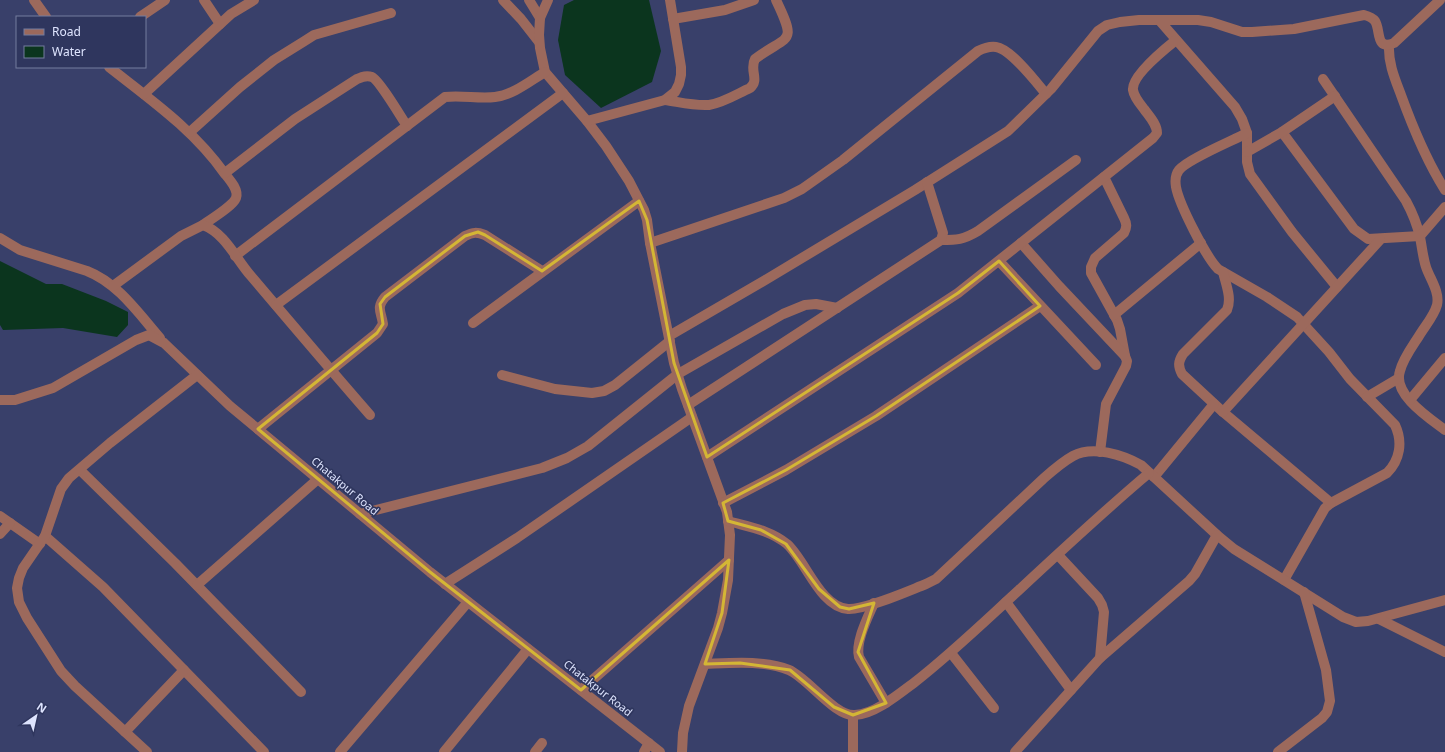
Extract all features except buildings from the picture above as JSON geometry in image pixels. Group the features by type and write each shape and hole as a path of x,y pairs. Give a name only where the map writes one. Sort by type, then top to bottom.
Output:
{"street":[{"path":"34,0 45,16"},
{"path":"141,16 165,0"},
{"path":"204,0 220,24"},
{"path":"144,94 231,14 254,0"},
{"path":"503,0 521,18 540,42"},
{"path":"530,0 540,18"},
{"path":"548,0 540,18 540,42 545,72 587,121 610,152 629,181 647,220 650,244 678,374 688,406 727,512 730,535 729,560 728,580 722,613 689,706 683,733 682,752"},
{"path":"665,100 675,92 681,75 670,0"},
{"path":"672,19 724,10 754,0"},
{"path":"587,121 665,100 700,105 717,103 750,88 754,85 755,80 753,63 755,59 779,45 788,36 786,21 776,0"},
{"path":"502,375 555,389 592,393 604,391 615,385 670,339 1008,131 1046,94 1098,31 1108,25 1139,20 1198,20 1212,22 1242,32 1252,32 1294,29 1364,15 1372,18 1376,22 1380,41 1389,45 1394,43 1440,0"},
{"path":"190,132 240,86 274,60 302,42 314,35 391,13"},
{"path":"1159,20 1235,107 1242,119 1246,133 1247,162 1250,174 1292,232 1337,287"},
{"path":"707,457 958,293 1153,138 1157,133 1157,128 1140,104 1133,89 1134,84 1148,64 1176,40"},
{"path":"1389,45 1388,55 1391,68 1414,132 1445,190"},
{"path":"650,244 784,198 802,189 843,160 978,51 985,47 997,47 1006,51 1046,94"},
{"path":"110,68 190,132 225,173 232,183 236,193 236,199 231,204 203,225 181,236 113,286"},
{"path":"235,256 446,97 494,97 506,95 545,72"},
{"path":"225,173 295,119 357,79 366,76 373,77 379,84 407,126"},
{"path":"1323,79 1406,201 1413,214 1420,236 1426,267 1435,290 1437,303 1434,313 1416,340 1401,367 1399,385 1402,391 1420,410 1445,430"},
{"path":"276,305 563,93"},
{"path":"1247,152 1282,132 1335,96"},
{"path":"1282,132 1354,229 1368,240 1420,236 1443,213"},
{"path":"1246,133 1185,164 1177,174 1175,182 1176,190 1185,212 1211,263 1223,272 1273,300 1289,311 1329,352 1350,379 1395,425 1399,433 1400,446 1397,460 1388,474 1331,503 1325,508 1284,580"},
{"path":"688,406 941,240 958,240 966,238 978,231 1076,160"},
{"path":"1100,452 1106,404 1127,362 1120,329 1091,273 1091,267 1095,258 1124,233 1126,228 1124,218 1104,177"},
{"path":"927,182 944,233 941,240"},
{"path":"473,323 639,201"},
{"path":"203,225 211,228 218,234 276,305 370,415"},
{"path":"258,429 381,329 383,324 379,310 380,304 385,297 472,232 478,232 485,235 542,271"},
{"path":"0,238 20,250 96,274 113,286 164,343"},
{"path":"1223,412 1380,240"},
{"path":"1021,243 1125,356"},
{"path":"1114,315 1201,243"},
{"path":"999,261 1096,365"},
{"path":"1223,272 1229,296 1227,310 1183,354 1179,360 1178,366 1182,374 1214,404 1331,503"},
{"path":"360,514 542,468 567,458 588,446 678,374 783,314 805,305 816,304 837,308"},
{"path":"723,503 786,470 876,416 1040,306"},
{"name":"Chatakpur Road","path":"0,400 15,400 53,388 136,340 149,335 164,343 230,406 445,584 580,690 647,748 660,752"},
{"path":"1410,400 1445,358"},
{"path":"147,752 75,686 61,671 27,618 19,602 17,588 23,568 43,540 61,489 70,478 110,443 198,375"},
{"path":"1367,397 1399,378"},
{"path":"705,664 740,663 777,666 790,670 802,678 834,707 853,716 886,704 951,653 1118,499 1152,475 1214,404"},
{"path":"445,584 517,538 692,416"},
{"path":"728,521 761,530 775,536 796,553 819,589 829,600 840,607 849,609 863,607 936,579 1037,484 1059,466 1074,456 1086,452 1100,452 1117,455 1141,465 1234,549 1343,617 1356,622 1368,622 1445,600"},
{"path":"80,470 197,585 301,692"},
{"path":"197,585 318,479"},
{"path":"0,516 10,523 43,540 103,587 264,752"},
{"path":"0,534 10,523"},
{"path":"1015,752 1100,658 1189,581 1195,574 1217,535"},
{"path":"1058,555 1098,598 1102,605 1104,612 1100,658"},
{"path":"580,690 729,560"},
{"path":"1278,752 1322,718 1327,712 1330,701 1326,670 1304,592"},
{"path":"340,752 468,602"},
{"path":"1006,602 1071,690"},
{"path":"874,603 863,629 858,652 859,657 886,704"},
{"path":"1379,619 1445,652"},
{"path":"444,752 528,649"},
{"path":"951,653 994,708"},
{"path":"125,732 184,670"},
{"path":"853,716 853,752"},
{"path":"534,752 542,743"}],"highlighted area":[{"path":"639,201 647,220 674,363 707,457 958,293 999,261 1040,306 876,416 786,470 723,503 728,521 761,530 786,544 819,589 840,607 849,609 874,603 858,652 886,703 853,715 834,707 790,670 740,663 705,664 722,613 729,560 581,690 430,572 258,429 377,333 383,324 380,304 385,297 465,236 478,232 485,235 542,271"}],"water":[{"path":"574,0 649,0 661,51 652,82 601,108 565,75 558,40 564,5"},
{"path":"0,261 46,284 62,284 106,301 128,312 128,325 117,337 63,328 3,330 0,325"}]}
